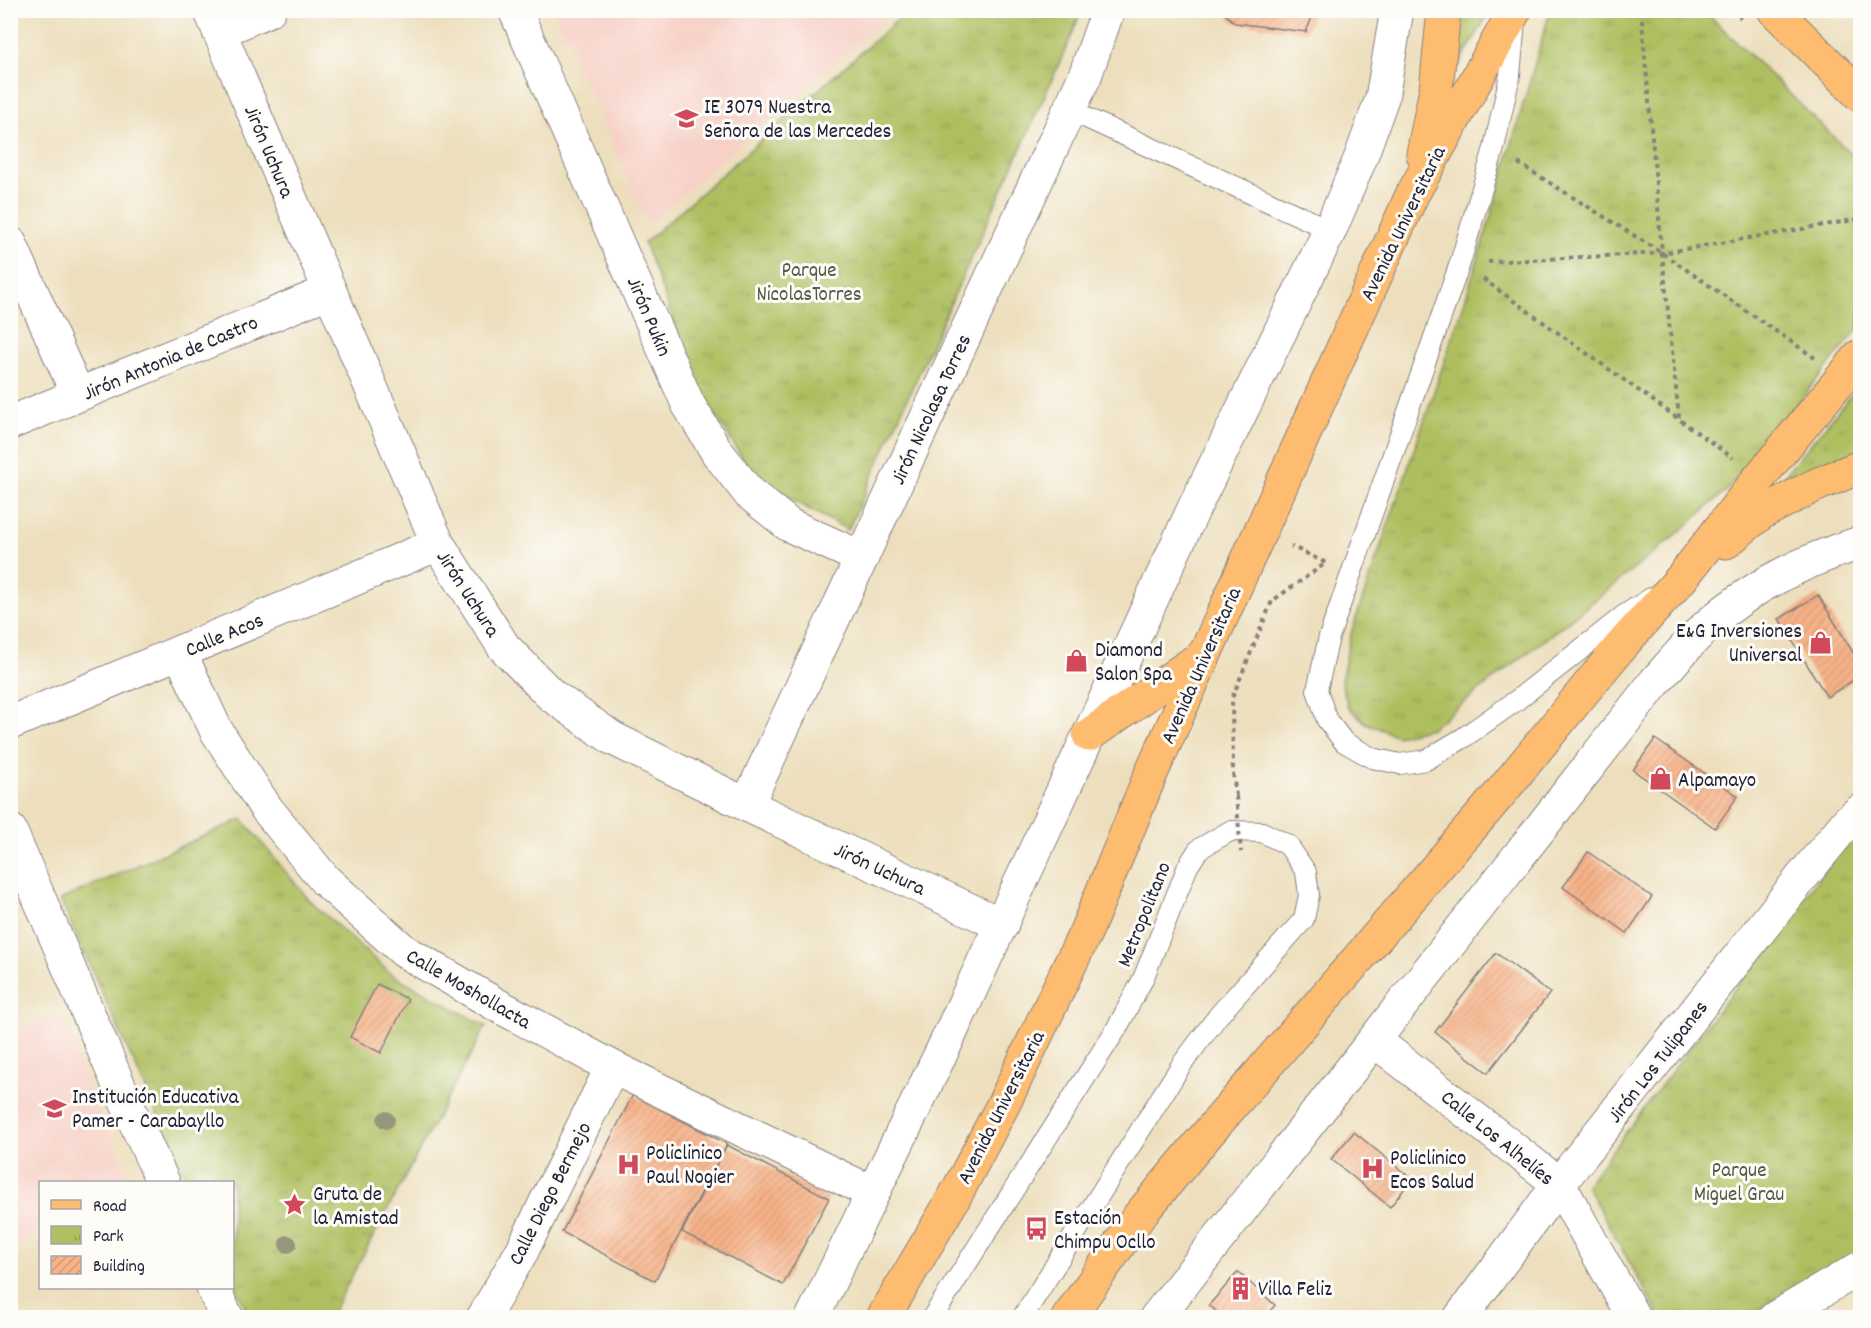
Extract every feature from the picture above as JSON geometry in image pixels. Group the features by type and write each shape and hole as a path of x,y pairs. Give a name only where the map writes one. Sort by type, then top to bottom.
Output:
{"main road":[{"path":"1412,195 1426,142 1436,89 1444,10"},
{"name":"Avenida Universitaria","path":"883,1317 955,1196 1004,1103 1087,928 1150,776 1412,195 1516,10"},
{"path":"1774,10 1860,95"},
{"path":"1068,1317 1139,1216 1204,1137 1498,796 1620,647 1680,579 1759,478 1852,367"},
{"path":"1680,579 1763,512 1816,485 1860,467"},
{"path":"1089,735 1205,654"}],"street":[{"path":"215,21 269,10"},
{"name":"Jirón Pukin","path":"515,10 688,404 717,452 749,493 789,525 862,558"},
{"name":"Jirón Nicolasa Torres","path":"747,805 1085,76 1108,10"},
{"path":"812,1317 1002,926 1191,517 1329,230 1361,157 1382,98 1397,10"},
{"name":"Jirón Uchura","path":"215,21 438,544 504,647 551,695 612,738 1002,926"},
{"path":"10,243 78,395"},
{"name":"Jirón Antonia de Castro","path":"10,423 330,291"},
{"path":"1156,1317 1655,682 1707,626 1744,597 1793,568 1834,550 1860,543"},
{"name":"Calle Acos","path":"10,723 438,544"},
{"name":"Calle Moshollacta","path":"180,652 216,730 266,808 325,880 404,951 497,1005 612,1067 873,1193"},
{"name":"Jirón Los Tulipanes","path":"1461,1317 1558,1184 1802,877 1848,821 1860,811"},
{"path":"10,830 126,1102 163,1181"},
{"name":"Calle Los Alhelíes","path":"1374,1040 1558,1184 1634,1317"},
{"name":"Calle Diego Bermejo","path":"483,1317 522,1251 612,1067"},
{"path":"1775,1317 1860,1268"},
{"path":"214,1289 227,1317"}],"lane":[{"path":"1516,10 1510,75 1494,148 1460,263 1329,637 1317,690 1327,720 1344,742 1372,758 1400,764 1426,760 1463,738 1517,700 1623,616 1680,579"},
{"path":"1069,110 1329,230"},
{"name":"Metropolitano","path":"932,1317 1117,1028 1143,980 1188,866 1199,849 1230,831 1262,832 1288,845 1306,872 1309,895 1304,919 1232,1000 1182,1064 1022,1317"}],"path":[{"path":"1641,10 1679,418"},
{"path":"1494,148 1662,253 1852,367"},
{"path":"1460,263 1662,253 1860,219"},
{"path":"1460,263 1679,418 1759,478"},
{"path":"1241,852 1233,772 1232,698 1272,600 1326,563"}],"shaded area":[{"name":"IE 3079 Nuestra Señora de las Mercedes","path":"554,11 893,11 648,225"},
{"name":"Institución Educativa Pamer - Carabayllo","path":"57,1013 131,1181 39,1181 39,1231 11,1244 11,1033"}],"green space":[{"name":"Parque NicolasTorres","path":"908,11 1081,11 848,530 789,498 746,464 702,393 644,243"},
{"path":"1456,11 1490,11 1447,85"},
{"path":"1550,11 1705,11 1860,163 1860,327 1726,491 1603,594 1431,728 1397,736 1366,723 1348,707 1341,681 1352,630 1461,313"},
{"path":"1860,384 1860,451 1779,482"},
{"path":"242,819 310,901 391,974 486,1026 330,1317 249,1317 234,1282 234,1181 188,1181 60,900"},
{"name":"Parque Miguel Grau","path":"1860,830 1860,1251 1746,1317 1660,1317 1586,1185 1845,843"}],"building":[{"path":"1221,10 1315,10 1306,32 1235,23"},
{"name":"E&G Inversiones Universal","path":"1818,595 1860,664 1860,676 1827,697 1779,619"},
{"path":"1655,739 1738,796 1715,828 1633,770"},
{"path":"1588,852 1652,897 1627,933 1563,887"},
{"path":"1496,953 1550,993 1488,1073 1435,1032"},
{"path":"377,984 408,999 381,1053 350,1037"},
{"name":"Policlinico Paul Nogier","path":"633,1095 727,1144 655,1281 562,1232"},
{"name":"Policlinico Ecos Salud","path":"1354,1132 1412,1179 1390,1207 1331,1159"},
{"path":"727,1145 829,1198 783,1285 682,1232"},
{"name":"Villa Feliz","path":"1238,1272 1275,1305 1264,1318 1224,1318 1209,1305"}],"place":[{"name":"IE 3079 Nuestra Señora de las Mercedes","path":"686,118"},
{"name":"E&G Inversiones Universal","path":"1820,642"},
{"name":"Diamond Salon Spa","path":"1077,661"},
{"name":"Alpamayo","path":"1660,779"},
{"name":"Institución Educativa Pamer - Carabayllo","path":"54,1108"},
{"name":"Policlinico Paul Nogier","path":"628,1164"},
{"name":"Policlinico Ecos Salud","path":"1372,1169"},
{"name":"Gruta de la Amistad","path":"295,1205"},
{"name":"Estación Chimpu Ocllo","path":"1036,1229"},
{"name":"Villa Feliz","path":"1240,1288"}]}
